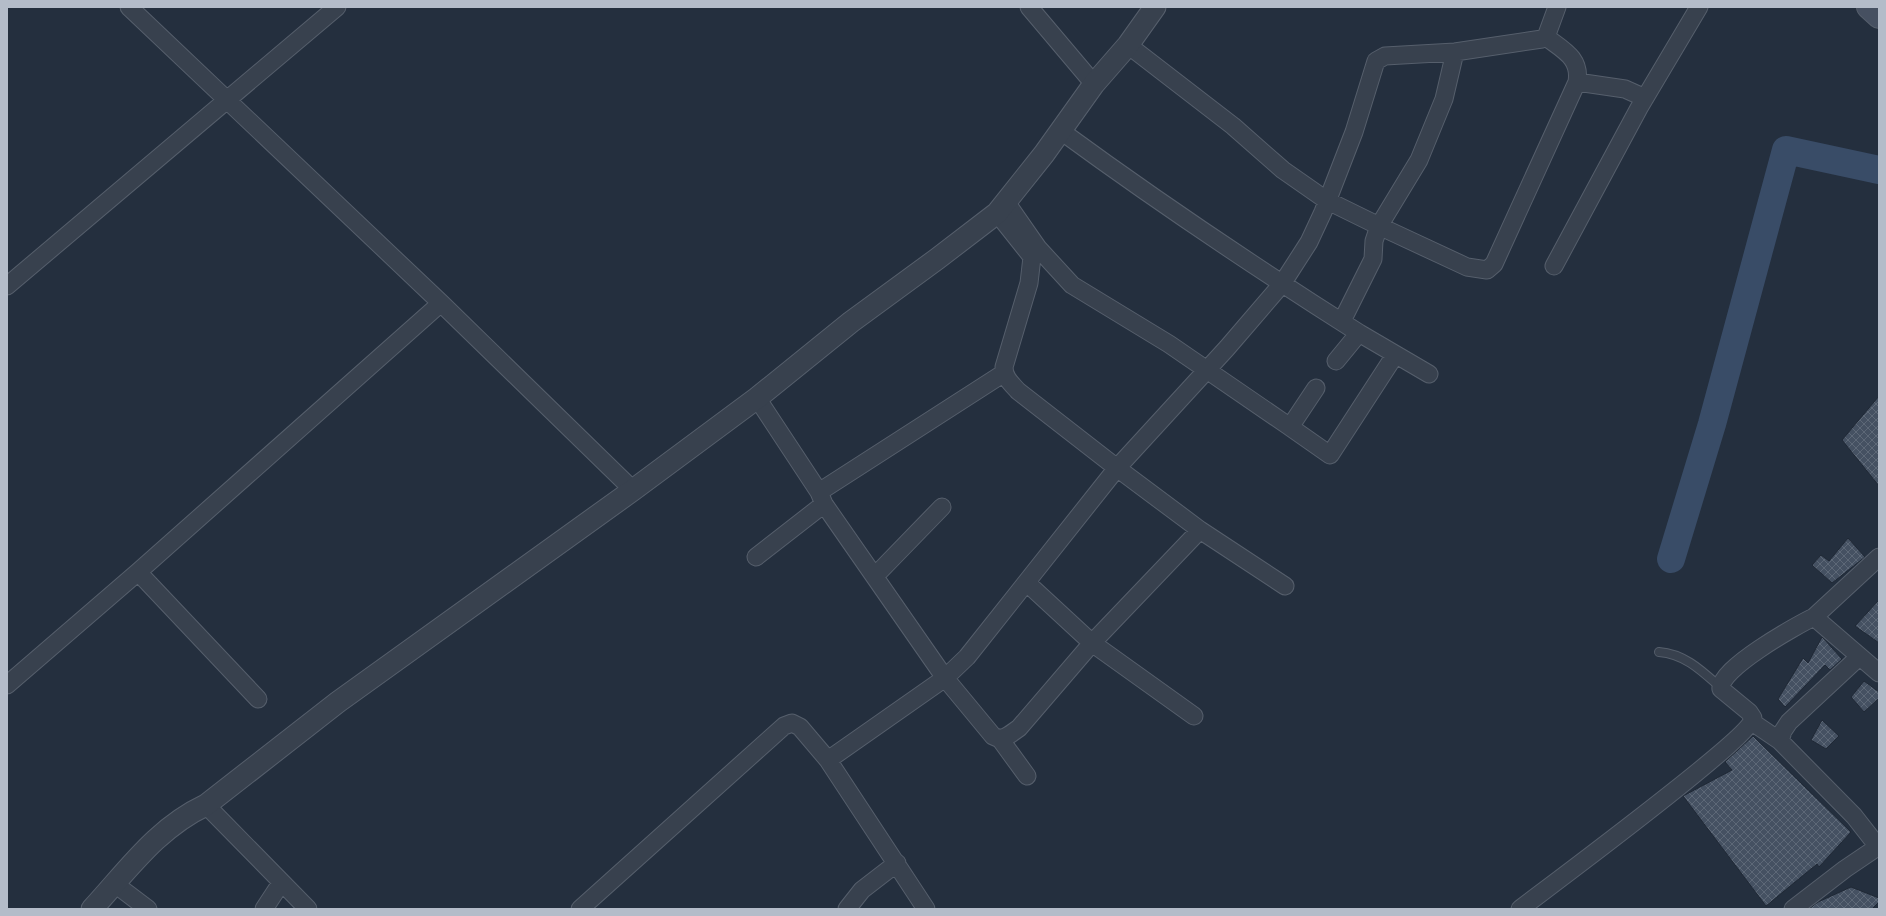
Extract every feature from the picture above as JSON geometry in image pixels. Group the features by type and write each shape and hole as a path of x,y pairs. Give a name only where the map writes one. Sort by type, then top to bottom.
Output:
{"main road":[{"path":"1868,7 1879,17"}],"street":[{"path":"129,7 441,303 633,490"},
{"path":"7,286 337,7"},
{"path":"1030,7 1094,84"},
{"path":"92,909 143,851 186,814 206,805 338,702 633,490 757,398 851,322 938,259 1002,208 1061,131 1094,84 1128,45 1155,7"},
{"path":"828,760 945,678 967,657 1117,468 1282,284 1310,242 1323,212 1326,200 1354,132 1376,61 1385,56 1455,52 1542,39 1546,36 1557,7"},
{"path":"1554,266 1645,98 1699,7"},
{"path":"1128,45 1234,126 1283,170 1326,200 1467,267 1487,270 1494,264 1502,250 1577,82 1577,68 1573,57 1546,36"},
{"path":"1342,321 1371,264 1373,258 1374,241 1379,226 1419,160 1444,99 1455,52"},
{"path":"1577,82 1625,89 1645,98"},
{"path":"1061,131 1114,170 1282,284 1359,333 1429,374"},
{"path":"1002,208 1072,285 1207,369 1330,455 1395,355"},
{"path":"756,557 822,498 1004,373 1029,283 1032,257 1002,208"},
{"path":"7,685 138,572 441,303"},
{"path":"1336,360 1359,333"},
{"path":"1004,373 1018,391 1117,468 1200,530 1285,586"},
{"path":"1290,427 1316,388"},
{"path":"757,398 822,498 945,678 993,736 1000,739 1027,776"},
{"path":"875,576 942,506"},
{"path":"1000,739 1019,728 1092,643 1200,530"},
{"path":"1520,909 1671,793 1735,740 1752,722 1753,718 1749,712 1724,693 1720,687 1723,681 1734,669 1780,635 1814,617 1879,557"},
{"path":"138,572 258,699"},
{"path":"1027,583 1092,643 1194,716"},
{"path":"1814,617 1859,658 1879,673"},
{"path":"1780,741 1783,731 1789,722 1859,658"},
{"path":"1752,722 1780,741 1854,816 1879,847 1845,869 1793,909"},
{"path":"580,909 784,726 792,723 797,724 828,760 926,909"},
{"path":"206,805 308,909"},
{"path":"847,909 862,890 897,863"},
{"path":"264,909 281,883"},
{"path":"115,884 148,909"}],"lane":[{"path":"1659,652 1668,653 1692,662 1720,687"}],"building":[{"path":"1879,396 1879,486 1842,440"},
{"path":"1848,538 1865,557 1832,583 1812,565 1821,555 1829,561"},
{"path":"1879,600 1879,643 1855,626"},
{"path":"1822,637 1842,659 1830,670 1825,665 1785,707 1778,699 1803,658 1808,663"},
{"path":"1864,681 1879,692 1879,698 1864,712 1851,697"},
{"path":"1822,720 1839,736 1826,749 1811,740"},
{"path":"1753,736 1851,832 1819,867 1817,864 1766,906 1683,796 1732,770 1725,762"},
{"path":"1851,887 1879,898 1879,902 1872,909 1809,909 1818,902"}],"waterway":[{"path":"1671,559 1712,424 1786,150 1879,170"}]}
